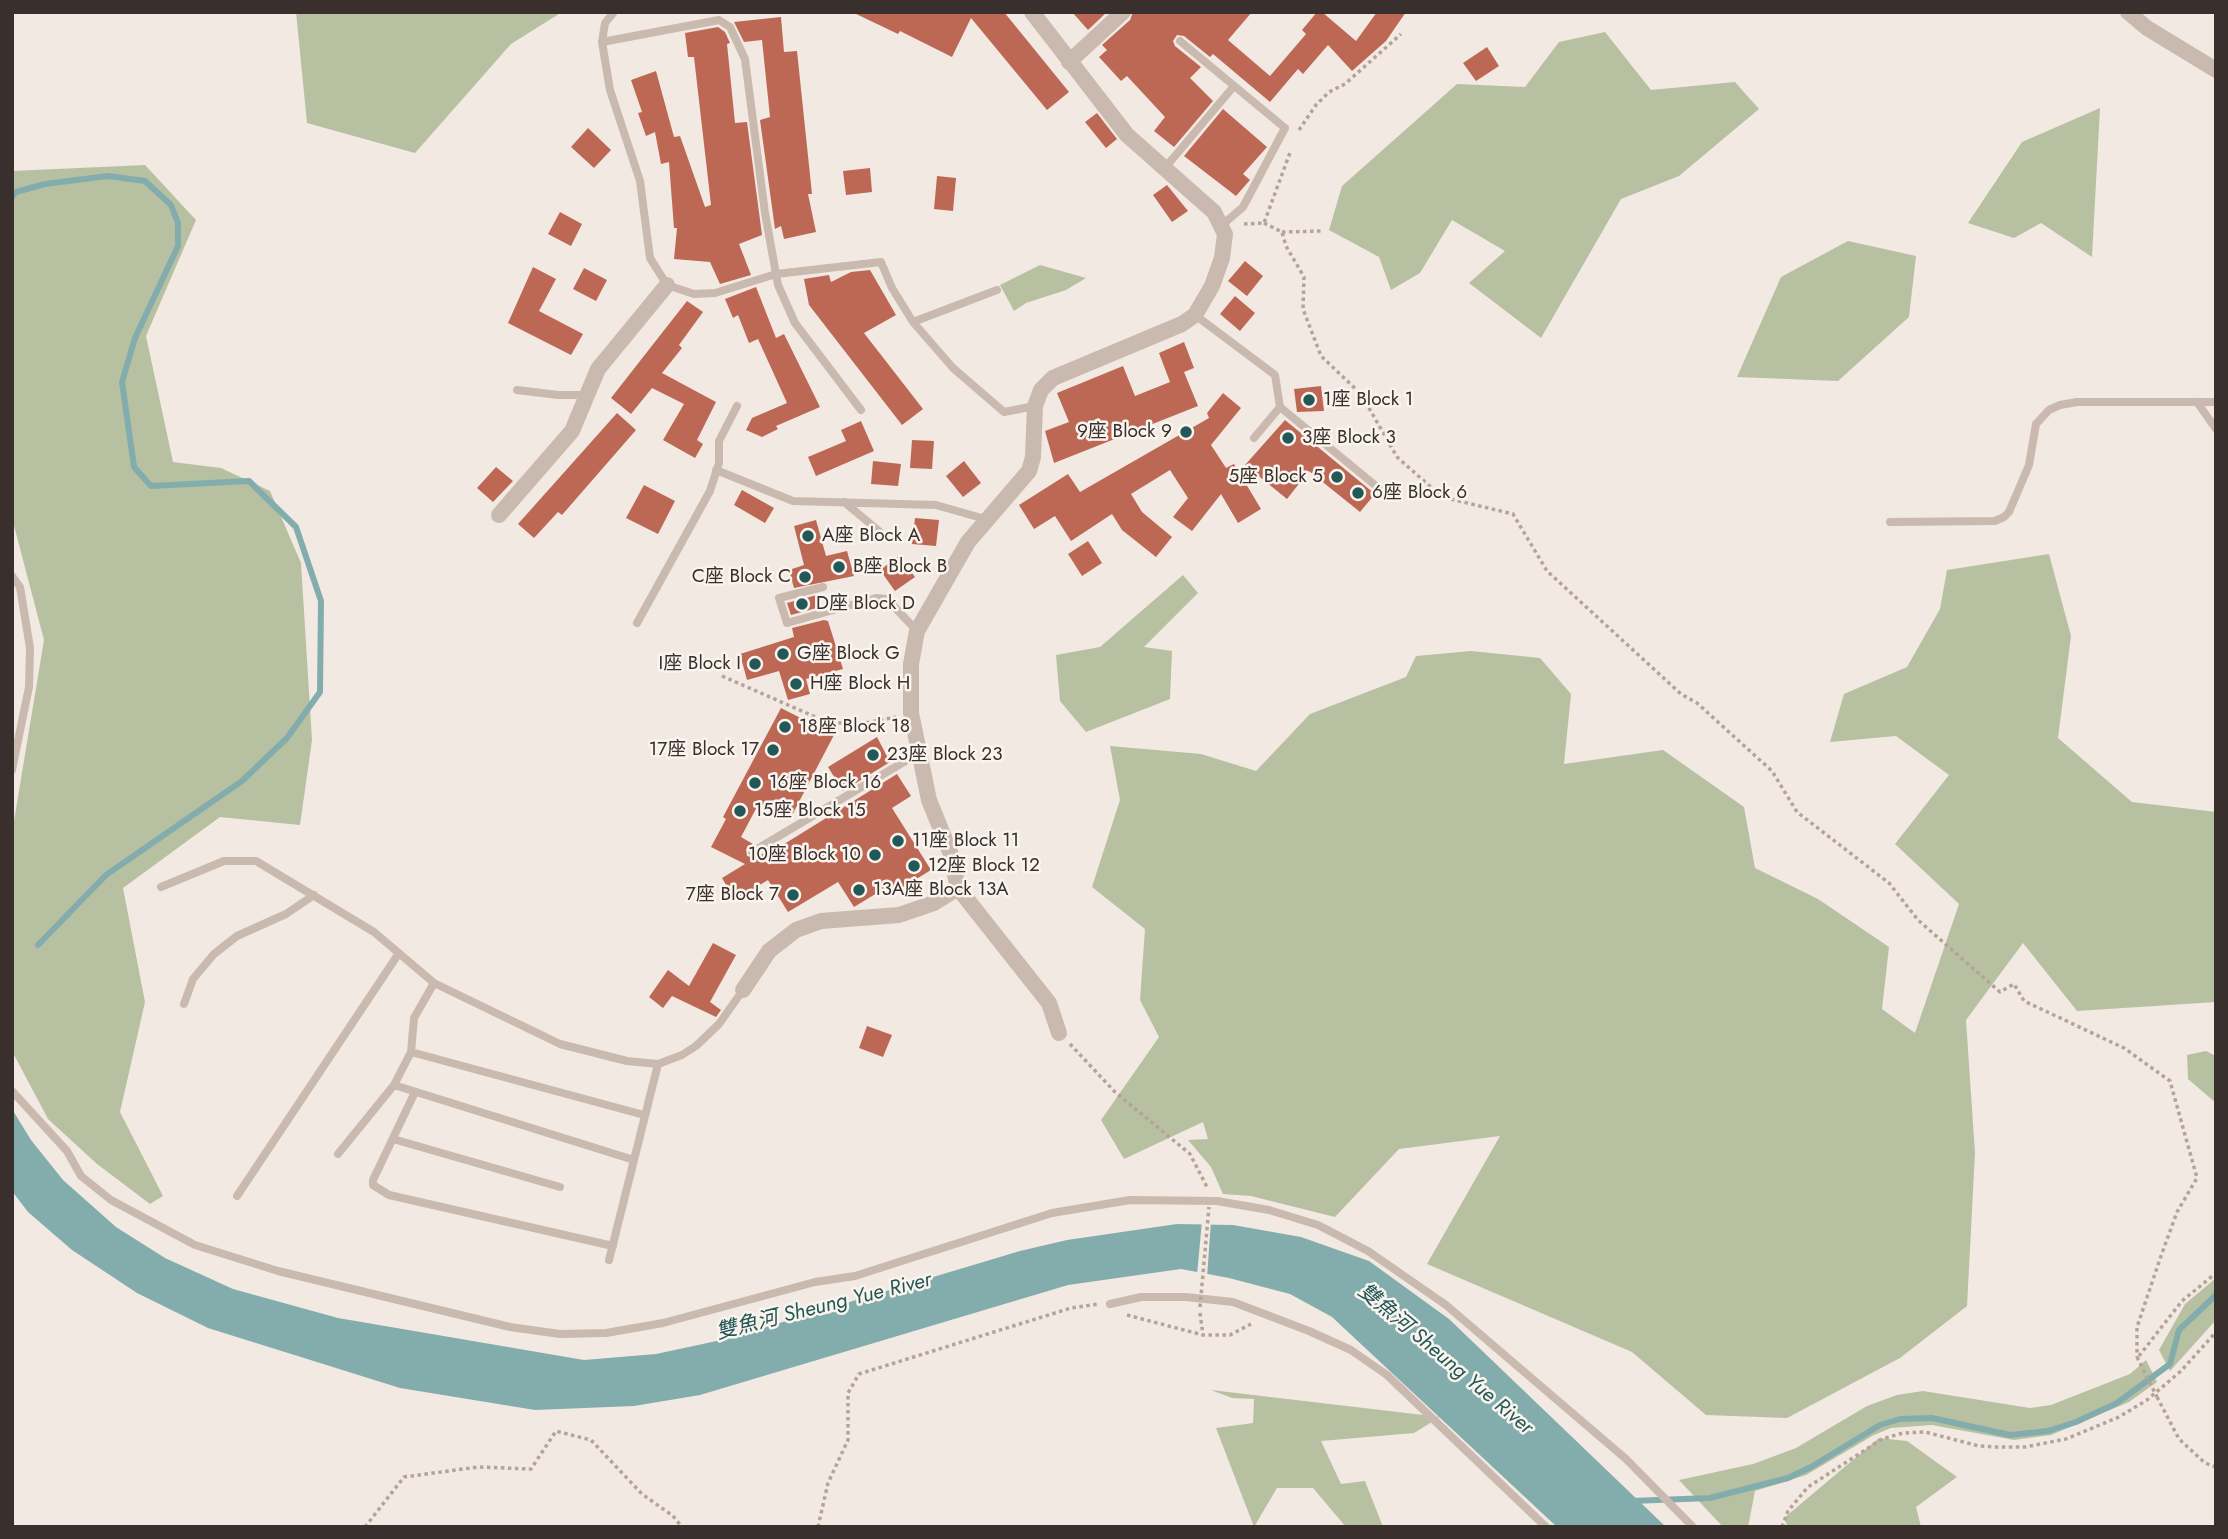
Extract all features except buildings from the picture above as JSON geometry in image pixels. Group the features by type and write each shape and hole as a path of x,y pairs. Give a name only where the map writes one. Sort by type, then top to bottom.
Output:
{"street":[{"path":"1032,12 1128,135 1214,212 1225,234 1222,258 1212,286 1195,315 1182,324 1053,378 1041,390 1035,406 1034,457 1029,471 985,519 948,573 917,631 911,664 911,713 929,800 950,852 958,888 1049,1003 1059,1033"},
{"path":"1069,62 1123,12"},
{"path":"2128,12 2147,28 2216,71"},
{"path":"499,515 572,431 598,369 667,285"},
{"path":"743,990 769,951 796,930 821,921 899,915 934,903 958,888"}],"lane":[{"path":"614,12 605,23 602,42 610,90 640,181 643,223 650,258 667,285 694,293 715,293 776,274 881,262 892,288 913,322 953,368 1004,412 1035,406"},
{"path":"602,42 719,20 730,27 744,59 776,274 795,323 861,410"},
{"path":"1180,41 1285,128 1243,206 1221,226"},
{"path":"1164,169 1234,86"},
{"path":"913,322 997,290"},
{"path":"1195,315 1275,375 1280,407 1387,495"},
{"path":"517,390 558,395 589,395"},
{"path":"1890,522 1995,521 2004,517 2009,512 2029,466 2036,425 2049,410 2060,405 2077,402 2216,402"},
{"path":"2197,402 2216,429"},
{"path":"637,623 710,491 716,470 719,441 737,406"},
{"path":"1254,438 1280,407"},
{"path":"716,470 793,501 936,505 985,519"},
{"path":"843,502 879,531"},
{"path":"12,576 20,587 30,648 29,687 12,771"},
{"path":"823,587 779,598 787,624 877,598 887,599 917,631"},
{"path":"752,852 919,753"},
{"path":"161,887 224,861 256,861 374,932 434,983 560,1044 627,1061 658,1064 696,1046 733,1008 743,990"},
{"path":"184,1004 192,979 214,954 237,936 286,914 314,895"},
{"path":"237,1196 399,953"},
{"path":"338,1154 394,1085 411,1052 414,1018 434,983"},
{"path":"411,1052 644,1115"},
{"path":"609,1260 658,1064"},
{"path":"394,1085 634,1160"},
{"path":"12,1091 67,1152 82,1176 111,1200 195,1245 278,1271 510,1327 560,1334 606,1333 663,1323 815,1282 855,1276 1052,1213 1130,1200 1258,1208 1318,1225 1368,1251 1446,1305 1626,1459 1693,1527"},
{"path":"415,1092 373,1185 389,1195 613,1246"},
{"path":"393,1139 560,1187"},
{"path":"1110,1304 1141,1297 1186,1297 1233,1303 1309,1331 1351,1350 1387,1376 1546,1527"}],"path":[{"path":"1264,223 1301,127 1316,105 1401,34"},
{"path":"1221,226 1264,223 1282,232 1322,231"},
{"path":"1282,232 1286,246 1304,276 1303,309 1321,356 1361,394 1397,457 1442,497 1513,514 1547,571 1681,694 1697,703 1772,771 1797,812 1889,883 1918,920 2000,992 2014,984 2024,1001 2124,1048 2170,1081 2197,1178 2177,1212 2137,1327 2137,1357 2179,1439 2205,1462 2216,1467"},
{"path":"722,676 827,722 860,724 911,713"},
{"path":"1059,1033 1115,1092 1190,1154 1205,1178 1209,1204 1200,1307 1203,1335"},
{"path":"2137,1357 2182,1301 2216,1273"},
{"path":"818,1527 828,1483 848,1440 848,1393 859,1374 1071,1308 1110,1304 1123,1314 1203,1335 1230,1335 1248,1324 1257,1324"},
{"path":"1782,1527 1788,1511 1808,1487 1882,1438 1925,1432 1979,1446 2025,1447 2066,1439 2119,1417 2156,1395 2216,1332"},
{"path":"365,1527 404,1478 478,1468 531,1469 556,1432 591,1440 642,1494 673,1516 682,1527"}],"green space":[{"path":"296,12 562,12 511,44 415,153 307,123"},
{"path":"1605,32 1651,90 1735,82 1759,109 1679,176 1621,199 1541,338 1469,283 1505,251 1452,220 1420,273 1391,290 1379,257 1329,230 1342,186 1457,84 1525,87 1559,42"},
{"path":"2100,108 2092,257 2041,223 2014,238 1968,223 2022,142"},
{"path":"145,165 196,220 146,336 173,462 221,468 270,491 301,563 312,740 300,825 220,817 123,888 145,1002 120,1112 163,1196 150,1204 97,1164 48,1119 12,1051 12,833 44,640 12,518 12,171"},
{"path":"1848,241 1916,256 1909,317 1838,381 1737,377 1781,277"},
{"path":"1040,265 1086,278 1066,290 1026,303 1014,311 1000,285"},
{"path":"2049,554 2071,636 2058,738 2132,802 2216,812 2216,1002 2077,1011 2023,943 1966,1020 1975,1153 1967,1306 1900,1358 1787,1418 1706,1415 1632,1352 1427,1264 1500,1136 1399,1149 1335,1217 1251,1196 1223,1194 1211,1167 1188,1140 1208,1139 1203,1122 1124,1159 1101,1120 1159,1037 1140,1000 1145,929 1092,887 1120,800 1110,746 1201,754 1256,771 1310,714 1406,677 1416,656 1471,651 1540,658 1571,694 1564,764 1663,750 1744,807 1755,868 1818,899 1889,947 1882,1009 1915,1033 1959,904 1895,844 1949,775 1896,736 1830,742 1844,694 1907,667 1940,609 1947,570"},
{"path":"1183,575 1198,593 1144,647 1172,651 1170,699 1086,732 1060,701 1056,655 1100,647"},
{"path":"2206,1051 2216,1056 2216,1103 2188,1079 2187,1055"},
{"path":"2216,1278 2216,1320 2170,1371 2159,1350 2185,1304"},
{"path":"2146,1360 2157,1382 2129,1402 2051,1435 2014,1440 1932,1425 1891,1428 1874,1435 1806,1475 1755,1491 1748,1527 1723,1527 1679,1480 1753,1464 1796,1448 1867,1406 1897,1395 1923,1391 2030,1408 2051,1405 2130,1374"},
{"path":"1211,1390 1440,1417 1414,1433 1321,1441 1341,1484 1365,1481 1383,1527 1346,1527 1313,1488 1277,1488 1254,1527 1216,1428 1253,1423 1254,1399 1232,1398"},
{"path":"1879,1438 1907,1441 1957,1477 1916,1507 1921,1527 1788,1527 1784,1518"}],"water":[{"name":"雙魚河 Sheung Yue River","path":"12,1109 31,1140 63,1180 116,1227 165,1258 233,1289 338,1318 584,1360 656,1354 726,1339 1020,1251 1067,1240 1177,1224 1233,1225 1301,1237 1369,1261 1449,1319 1666,1527 1557,1527 1332,1317 1290,1294 1181,1269 1068,1285 700,1395 634,1406 535,1410 400,1388 208,1328 137,1293 72,1250 28,1212 12,1191"}],"pier":[{"path":"1202,1221 1211,1221 1207,1277 1197,1275"}],"waterway":[{"path":"12,197 16,192 45,184 108,176 145,181 171,205 178,223 178,246 135,338 122,382 134,467 151,486 249,481 296,527 321,601 320,692 287,738 242,781 106,875 38,945"},
{"path":"1631,1501 1710,1498 1788,1478 1880,1425 1900,1419 1932,1418 2010,1435 2048,1431 2076,1422 2117,1403 2170,1364 2179,1330 2216,1295"}],"place":[{"name":"1座 Block 1","path":"1309,400"},
{"name":"9座 Block 9","path":"1186,432"},
{"name":"3座 Block 3","path":"1288,438"},
{"name":"5座 Block 5","path":"1337,477"},
{"name":"6座 Block 6","path":"1358,493"},
{"name":"A座 Block A","path":"808,536"},
{"name":"B座 Block B","path":"839,567"},
{"name":"C座 Block C","path":"805,577"},
{"name":"D座 Block D","path":"802,604"},
{"name":"G座 Block G","path":"783,654"},
{"name":"I座 Block I","path":"755,664"},
{"name":"H座 Block H","path":"796,684"},
{"name":"18座 Block 18","path":"785,727"},
{"name":"17座 Block 17","path":"773,750"},
{"name":"23座 Block 23","path":"873,755"},
{"name":"16座 Block 16","path":"755,783"},
{"name":"15座 Block 15","path":"740,811"},
{"name":"11座 Block 11","path":"898,841"},
{"name":"10座 Block 10","path":"875,855"},
{"name":"12座 Block 12","path":"914,866"},
{"name":"13A座 Block 13A","path":"859,890"},
{"name":"7座 Block 7","path":"793,895"}]}
